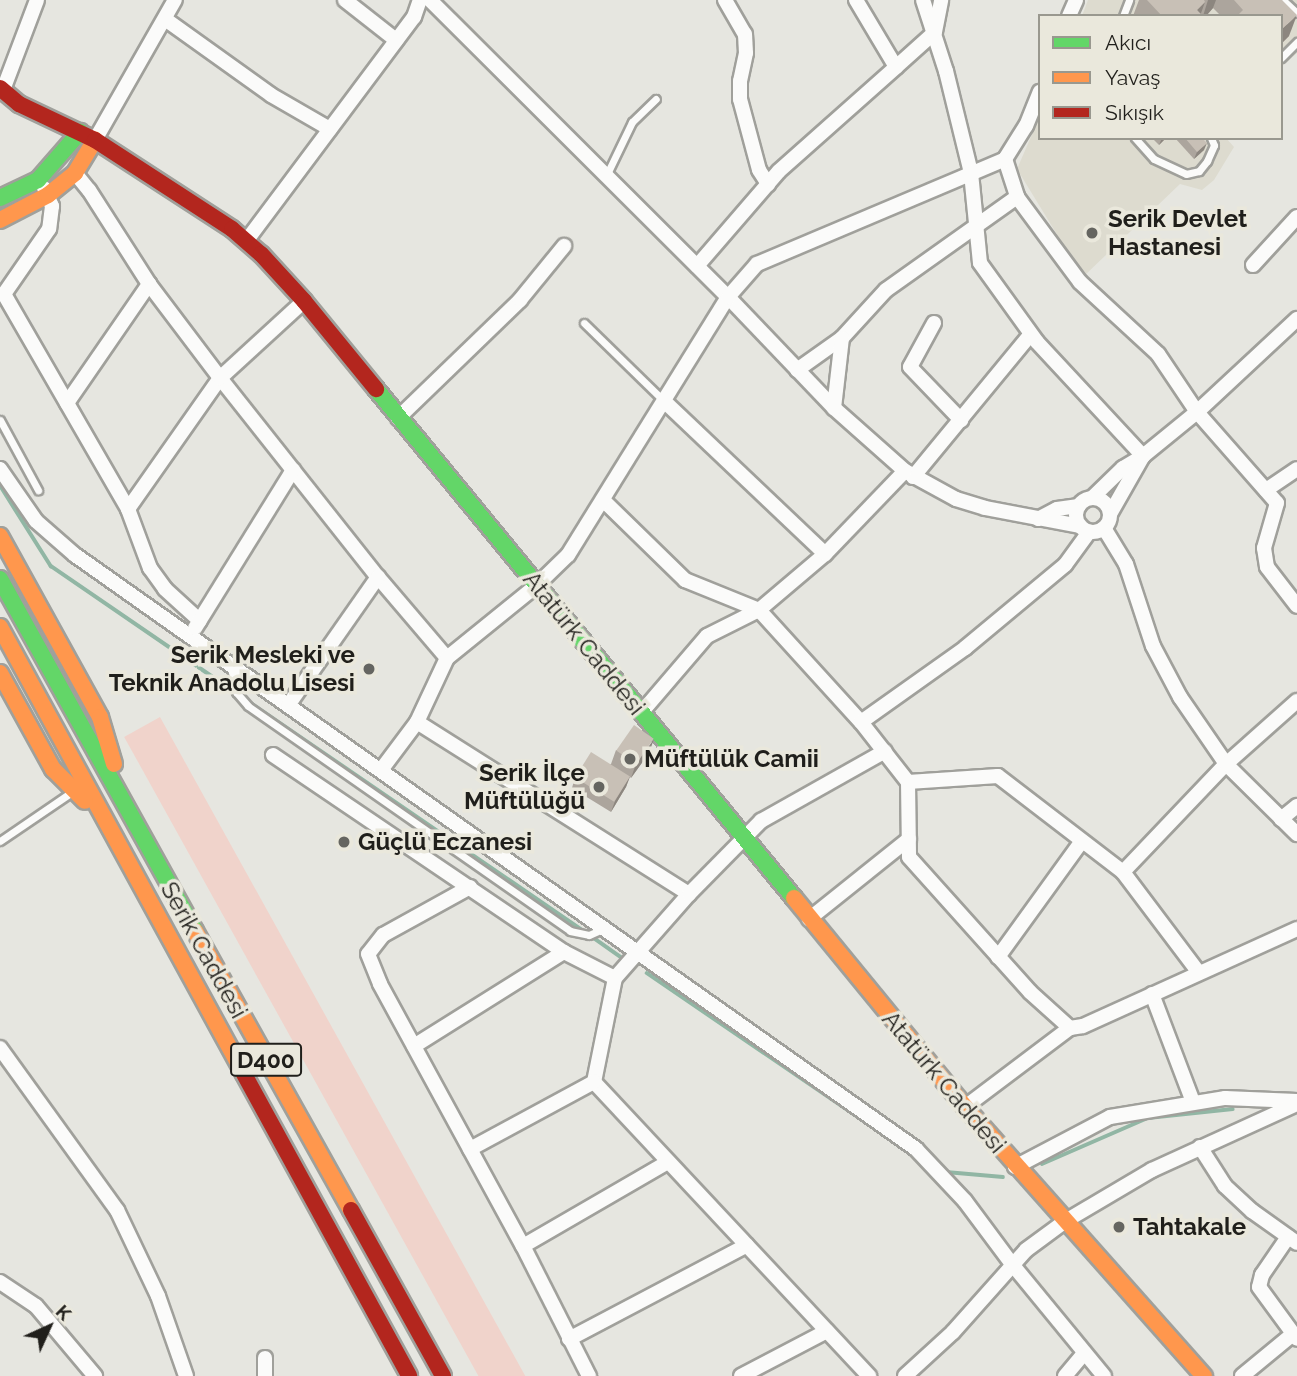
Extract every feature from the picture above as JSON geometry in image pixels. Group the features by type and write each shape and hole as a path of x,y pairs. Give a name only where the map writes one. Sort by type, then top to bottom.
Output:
{"main road":[{"name":"Atatürk Caddesi","path":"1,94 95,140 247,240 304,301 1015,1167 1204,1376"},
{"path":"0,198 38,180 80,132"},
{"path":"0,220 48,195 75,173 95,140"},
{"path":"0,536 100,717 128,814"},
{"name":"Serik Caddesi","path":"0,579 128,814 443,1376"},
{"name":"Serik Caddesi","path":"0,627 409,1376"},
{"path":"0,673 53,769 109,826"}],"street":[{"path":"1,94 37,0"},
{"path":"95,140 175,0"},
{"path":"345,0 397,40"},
{"path":"247,240 414,17 420,0"},
{"path":"430,0 728,297 834,408 909,474 956,499 1038,519 1096,525"},
{"path":"724,0 745,34 746,53 740,81 740,99 759,170 768,184"},
{"path":"856,0 896,67"},
{"path":"923,0 935,33 971,173 980,263 1031,334 1143,456"},
{"path":"697,267 768,184 935,33 941,0"},
{"path":"164,19 271,95 330,129"},
{"path":"381,770 416,722 447,658 537,585 568,555 728,297 757,264 1005,159 1026,126 1038,97"},
{"path":"1005,159 1017,197 1080,282 1158,354 1197,412 1277,503 1264,548 1267,567 1297,606"},
{"path":"75,173 89,190 149,284 220,378 378,577 447,658"},
{"path":"38,180 48,195 52,212 49,229 2,295 128,509 150,568 165,589 200,621"},
{"path":"797,370 842,338 886,290 977,228 1017,197"},
{"path":"1253,265 1297,216"},
{"path":"398,418 520,300 564,246"},
{"path":"67,403 149,284"},
{"path":"128,509 220,378 304,301"},
{"path":"1038,519 1057,509 1079,506 1092,498 1123,468 1143,456 1197,412 1297,319"},
{"path":"934,323 910,367 961,421"},
{"path":"641,713 707,636 759,610 825,554 909,474 961,421 1031,334"},
{"path":"834,408 842,338"},
{"path":"664,401 825,554"},
{"path":"861,722 975,640 1065,565 1143,456"},
{"path":"0,469 21,502 54,538 916,1149 965,1201 1012,1264 1104,1376"},
{"path":"1266,490 1297,469"},
{"path":"191,635 293,470"},
{"path":"1092,498 1106,504 1096,525"},
{"path":"603,500 685,580 759,610 861,722 908,782 909,857 1030,992 1070,1028"},
{"path":"1079,506 1076,517 1096,525 1126,565 1153,646 1167,674 1226,764 1297,834"},
{"path":"289,704 378,577"},
{"path":"1123,872 1226,764 1297,701"},
{"path":"416,722 689,894"},
{"path":"594,1082 615,978 743,837 780,809 885,751"},
{"path":"273,755 564,952 615,978"},
{"path":"908,782 998,776 1123,872 1199,973"},
{"path":"1281,820 1297,806"},
{"path":"809,919 909,839"},
{"path":"998,957 1082,841"},
{"path":"470,887 383,935 368,954 380,984 523,1246 589,1376"},
{"path":"965,1107 1070,1028 1083,1026 1297,929"},
{"path":"414,1046 564,952"},
{"path":"1153,995 1193,1102"},
{"path":"0,1048 117,1210 158,1296 186,1376"},
{"path":"470,1149 594,1082"},
{"path":"594,1082 869,1376"},
{"path":"1015,1167 1110,1117 1225,1098 1297,1103"},
{"path":"905,1376 953,1332 1012,1264 1064,1222 1152,1170 1297,1103"},
{"path":"1200,1147 1225,1186 1252,1211 1293,1240 1262,1275 1259,1287 1295,1337 1242,1376"},
{"path":"523,1246 668,1162"},
{"path":"569,1339 747,1245"},
{"path":"0,1282 36,1306 95,1376"},
{"path":"741,1376 827,1331"},
{"path":"1065,1376 1084,1353"},
{"path":"265,1358 265,1376"}],"lane":[{"path":"1283,0 1297,13"},
{"path":"1283,56 1297,42"},
{"path":"606,176 632,122 656,99"},
{"path":"1137,140 1154,159 1185,174 1199,171 1207,161 1214,145 1212,140"},
{"path":"584,323 664,401"},
{"path":"0,420 38,490"},
{"path":"230,663 236,692 258,713 570,931 589,935 605,928"},
{"path":"0,841 74,790"}],"shaded area":[{"path":"1088,0 1297,0 1297,53 1283,65 1283,14 1083,14"},
{"name":"Serik Devlet Hastanesi","path":"1038,121 1038,140 1228,140 1234,147 1214,180 1202,190 1180,184 1083,277 1017,169"},
{"path":"160,717 525,1376 478,1376 124,737"}],"building":[{"path":"1147,0 1205,2 1197,10 1201,14 1160,14"},
{"path":"1234,0 1282,0 1297,15 1283,28 1283,14 1239,14 1243,10"},
{"path":"1187,140 1204,140 1207,143 1197,152"},
{"path":"634,725 654,739 636,764 616,750"},
{"path":"591,752 630,776 614,802 575,777"}],"waterway":[{"path":"0,485 51,566 235,692"},
{"path":"248,701 585,932"},
{"path":"591,936 625,960"},
{"path":"647,973 879,1131"},
{"path":"1042,1164 1148,1118 1233,1109"},
{"path":"946,1172 1003,1177"}],"traffic: fast":[{"path":"0,198 38,180 80,132"},
{"path":"376,389 794,898"},
{"path":"0,579 195,931"}],"traffic: slow":[{"path":"0,220 48,195 75,173 95,140"},
{"path":"0,536 100,717 114,764"},
{"path":"0,627 244,1074"},
{"path":"0,673 53,769 85,801"},
{"path":"794,898 965,1107 1204,1376"},
{"path":"195,931 351,1210"}],"traffic: jam":[{"path":"0,88 19,104 95,140 232,229 261,254 304,301 376,389"},
{"path":"244,1074 409,1376"},
{"path":"351,1210 443,1376"}],"place":[{"name":"Serik Devlet Hastanesi","path":"1092,233"},
{"name":"Serik Mesleki ve Teknik Anadolu Lisesi","path":"369,669"},
{"name":"Müftülük Camii","path":"630,759"},
{"name":"Serik İlçe Müftülüğü","path":"599,787"},
{"name":"Güçlü Eczanesi","path":"344,842"},
{"name":"Tahtakale","path":"1119,1227"}]}
